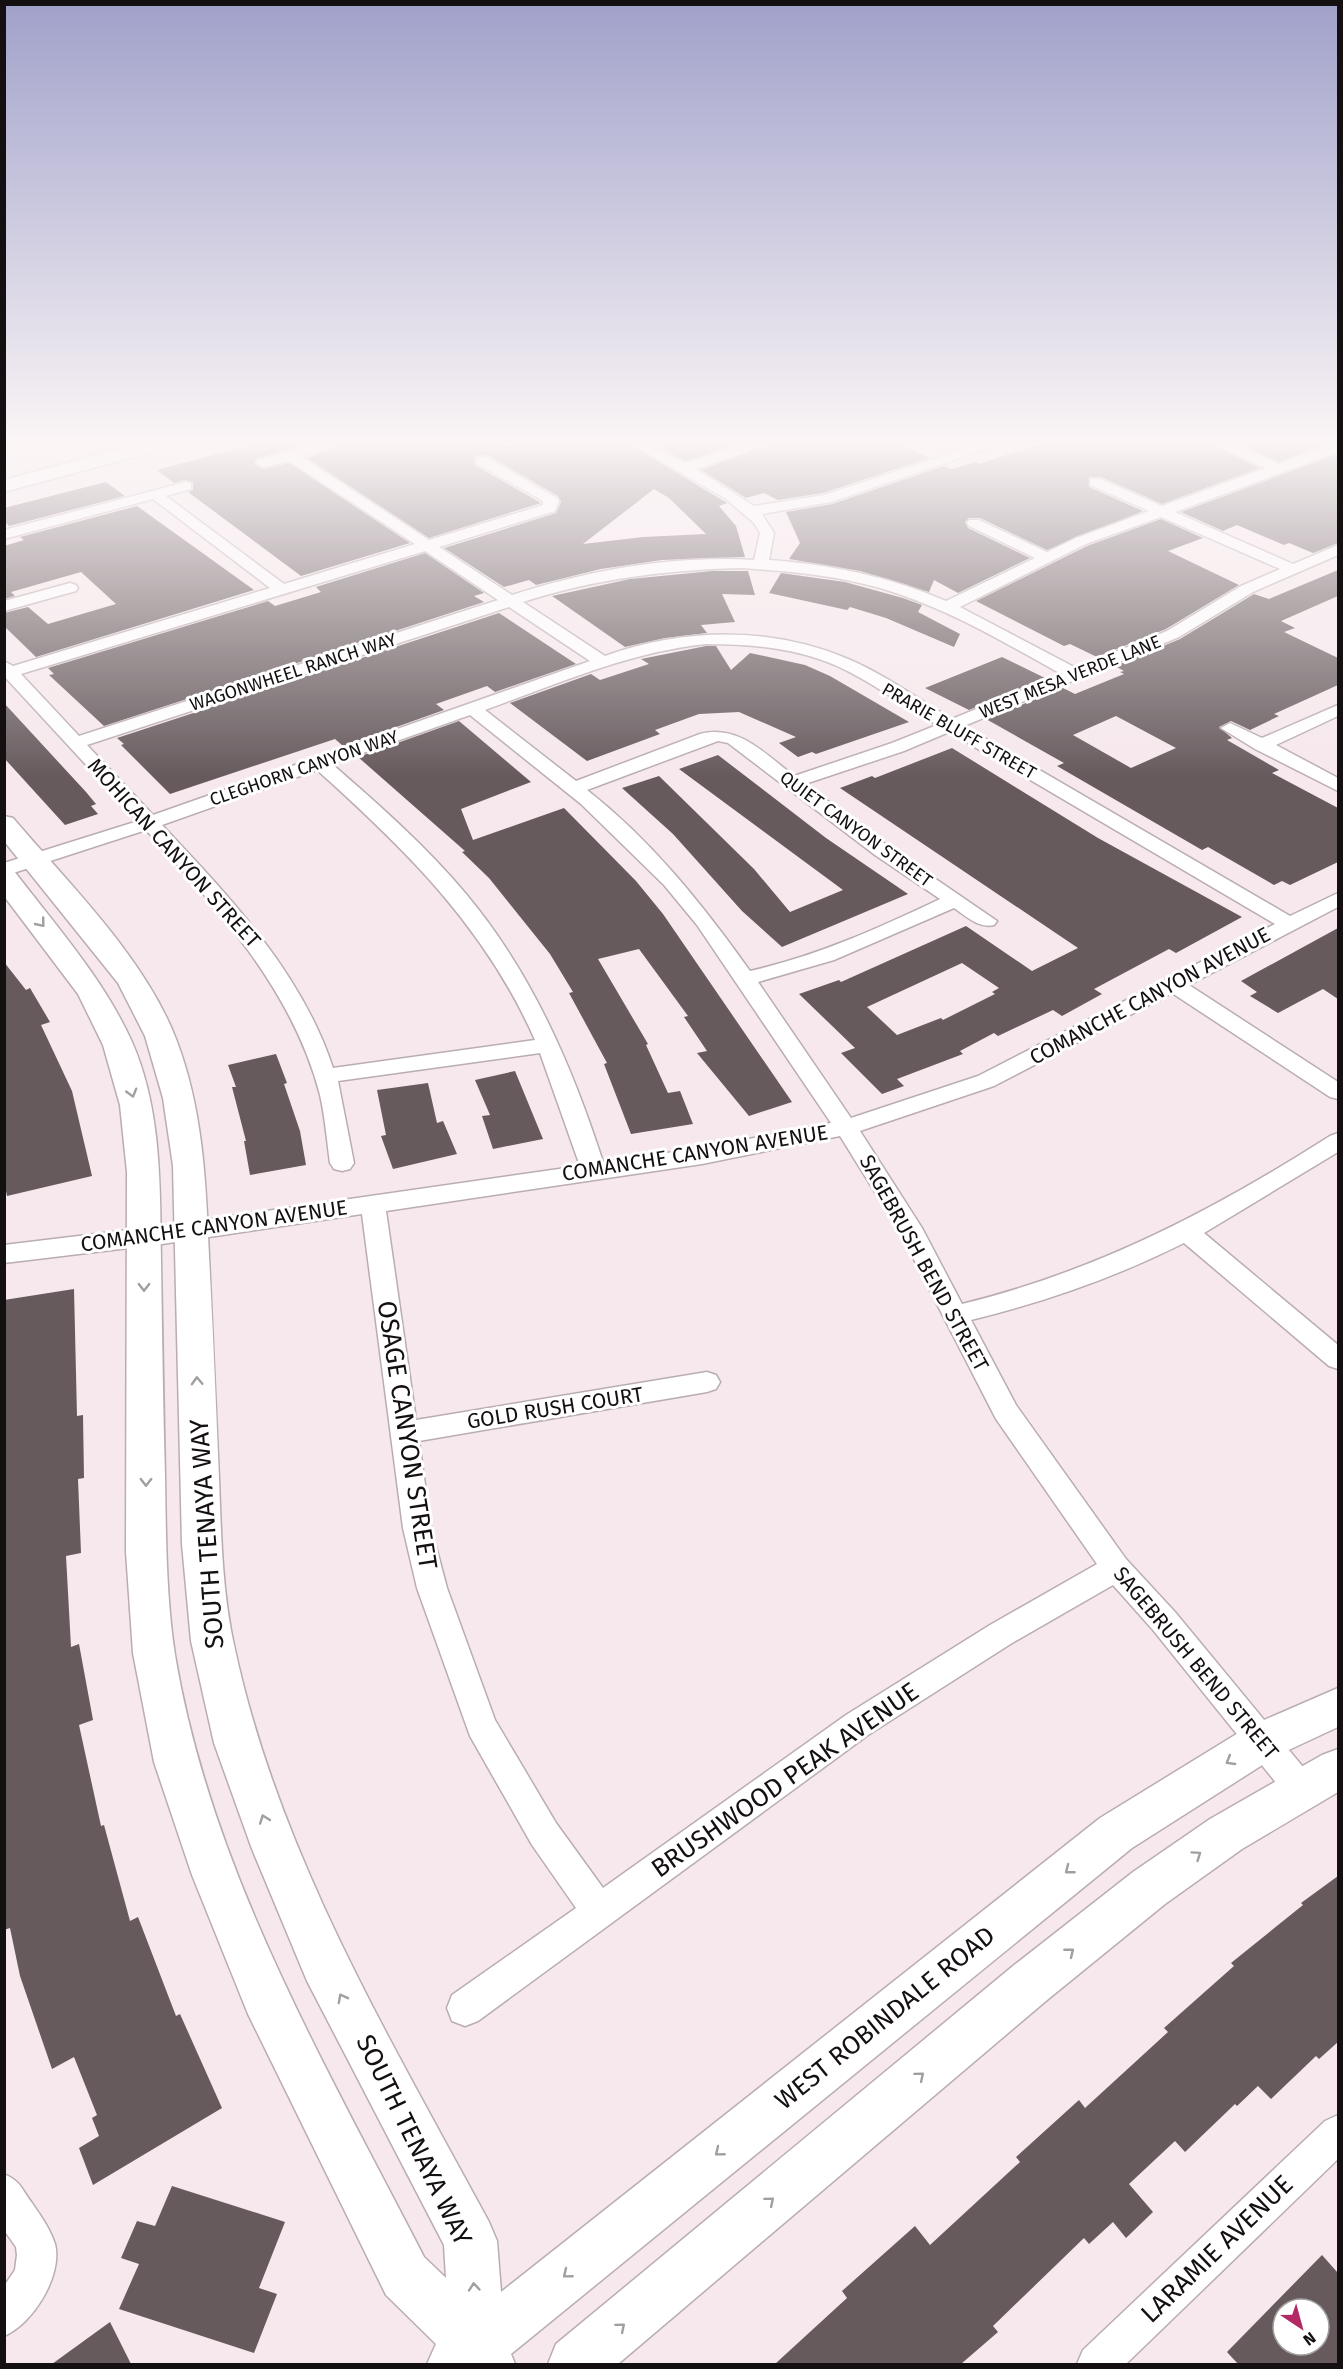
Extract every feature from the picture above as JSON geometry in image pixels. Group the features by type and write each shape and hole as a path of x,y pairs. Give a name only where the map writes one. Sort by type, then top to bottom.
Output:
{"street":[{"path":"237,556 283,590"},
{"path":"7,669 396,556"},
{"path":"441,556 603,662"},
{"path":"760,565 763,556"},
{"path":"946,607 1046,556"},
{"path":"1261,556 1292,569"},
{"name":"WEST MESA VERDE LANE","path":"792,783 951,725 1076,675 1192,625 1247,589 1325,556"},
{"name":"WAGONWHEEL RANCH WAY","path":"76,743 575,581 636,569 700,564 760,565 853,577 913,594 946,607 1076,675"},
{"path":"4,606 70,588"},
{"name":"PRARIE BLUFF STREET","path":"603,662 645,649 687,641 732,638 775,642 801,648 844,663 1288,923"},
{"name":"CLEGHORN CANYON WAY","path":"14,869 603,662"},
{"name":"MOHICAN CANYON STREET","path":"7,669 239,920 264,955 285,988 331,1095 342,1162"},
{"name":"SAGEBRUSH BEND STREET","path":"473,709 575,788 671,881 746,978 847,1127 913,1234 1006,1412 1116,1568 1164,1621 1263,1741 1319,1779"},
{"path":"1262,745 1338,710"},
{"path":"1230,728 1338,785"},
{"name":"QUIET CANYON STREET","path":"575,788 706,738 726,737 741,743 882,851 987,921"},
{"path":"320,763 400,837 459,900 509,968 549,1045 577,1116 594,1171"},
{"name":"SOUTH TENAYA WAY","path":"4,824 14,869 92,992 118,1045 136,1105 143,1172 146,1552 154,1653 176,1761 215,1875 265,1997 405,2276 474,2358"},
{"name":"SOUTH TENAYA WAY","path":"14,869 132,982 160,1036 179,1098 189,1166 202,1544 212,1641 236,1743 275,1849 324,1964 470,2241 474,2358"},
{"name":"COMANCHE CANYON AVENUE","path":"4,1254 191,1231 745,1149 847,1127 986,1081 1338,899"},
{"path":"746,978 795,968 850,948 954,900"},
{"path":"1173,984 1338,1092"},
{"path":"324,1077 549,1045"},
{"path":"954,1315 1019,1301 1092,1276 1186,1232 1259,1192 1338,1141"},
{"name":"OSAGE CANYON STREET","path":"373,1203 417,1527 432,1588 481,1726 544,1834 599,1912"},
{"path":"1186,1232 1338,1359"},
{"name":"GOLD RUSH COURT","path":"403,1433 707,1382"},
{"name":"BRUSHWOOD PEAK AVENUE","path":"465,2008 857,1725 1001,1634 1116,1568"},
{"name":"WEST ROBINDALE ROAD","path":"474,2358 1116,1833 1263,1741 1338,1707"},
{"path":"576,2364 1030,1983 1149,1888 1226,1834 1319,1779"},
{"name":"LARAMIE AVENUE","path":"1097,2364 1338,2134"},
{"path":"4,2193 13,2212 32,2235 39,2256 15,2303"}],"building":[{"path":"4,556 206,556 254,590 36,657 4,626 4,613 28,607 48,624 116,604 81,572 11,592 15,596 4,599"},
{"path":"273,556 369,556 301,576"},
{"path":"417,556 429,556 484,593 474,596 484,602 104,726 49,675 54,674 48,668 268,601 275,606 321,592 316,587"},
{"path":"456,556 745,557 662,560 601,569 536,585 529,580 504,587"},
{"path":"791,556 1025,556 1030,558 958,593 934,580 929,592 860,571 789,559"},
{"path":"1068,556 1178,556 1239,585 1166,629 1097,657 1070,644 1064,646 976,601"},
{"path":"1338,570 1338,596 1281,621 1295,628 1284,632 1338,658 1338,685 1274,714 1279,716 1250,730 1231,721 1219,727 1232,738 1227,740 1279,770 1272,773 1338,808 1338,862 1290,885 1282,881 1274,885 1208,847 1202,850 1057,766 1064,763 986,719 1063,688 1075,694 1124,674 1120,672 1124,671 1115,666 1180,639 1254,594 1269,599","holes":["1116,716 1176,748 1131,768 1073,735"]},
{"path":"712,571 748,571 755,595 722,594 735,622 701,625 707,633 665,638 625,647 552,596 630,579"},
{"path":"781,573 845,582 903,598 922,605 918,612 960,634 954,647 886,618 850,607 847,610 769,593"},
{"path":"499,613 576,664 495,692 487,686 436,704 444,710 343,746 335,739 170,794 121,745 124,744 117,738"},
{"path":"716,646 731,670 750,653 805,665 830,676 909,722 816,754 812,752 798,757 779,743 796,737 739,712 699,714 655,730 660,734 587,761 510,703 591,674 600,680 649,664 641,659"},
{"path":"1002,657 1045,678 969,710 925,688"},
{"path":"4,703 86,792 96,804 91,806 98,814 65,825 4,758"},
{"path":"459,721 531,782 461,809 473,840 564,808 636,881 663,914 792,1102 749,1116 697,1053 707,1051 684,1017 688,1016 639,949 598,959 648,1044 646,1045 668,1093 680,1091 693,1124 631,1134 604,1064 607,1063 569,993 573,992 550,954 489,878 462,852 465,851 358,757"},
{"path":"952,748 1098,838 1242,917 1176,953 1169,949 1094,989 1102,994 1062,1016 1053,1010 998,1036 994,1033 960,1051 963,1054 897,1079 904,1086 882,1094 841,1053 855,1048 799,994 839,980 841,982 966,926 1032,971 1078,948 840,788 872,776 875,778","holes":["962,963 999,988 992,992 995,994 943,1020 941,1018 897,1035 867,1007"]},
{"path":"718,755 826,838 908,894 782,947 742,911 673,834 622,788 659,776 754,869 790,912 843,890 679,769"},
{"path":"1338,928 1338,999 1323,989 1278,1013 1250,996 1257,992 1241,981"},
{"path":"4,962 26,990 30,988 50,1022 41,1025 72,1091 92,1176 7,1196 4,1181"},
{"path":"276,1054 287,1083 284,1084 300,1131 306,1165 250,1175 244,1141 246,1141 232,1087 236,1087 228,1065"},
{"path":"515,1071 543,1139 493,1149 482,1116 490,1115 475,1080"},
{"path":"428,1083 437,1123 443,1121 457,1154 393,1169 381,1136 386,1135 377,1090"},
{"path":"74,1289 77,1416 83,1415 84,1478 78,1479 81,1553 66,1556 71,1647 79,1644 93,1720 79,1725 101,1826 104,1825 130,1921 138,1917 176,2016 180,2014 222,2108 93,2185 79,2148 99,2136 92,2118 97,2115 74,2057 52,2069 20,1976 10,1928 4,1930 4,1300"},
{"path":"1338,1876 1338,2042 1319,2059 1316,2056 1271,2099 1258,2086 1237,2106 1235,2104 1185,2152 1175,2141 1129,2184 1153,2212 1126,2238 1113,2222 1089,2244 1084,2238 993,2326 998,2332 961,2364 775,2364 847,2298 842,2291 915,2226 930,2245 1020,2162 1016,2157 1079,2100 1085,2108 1168,2032 1164,2028 1234,1966 1231,1963 1303,1905 1301,1903"},
{"path":"172,2186 285,2222 259,2288 277,2294 254,2353 119,2309 139,2264 121,2258 137,2221 155,2226"},
{"path":"1322,2255 1338,2273 1338,2364 1238,2364 1227,2352 1271,2307 1271,2357 1331,2357 1331,2297 1281,2297"},
{"path":"110,2322 131,2364 52,2364"}]}
